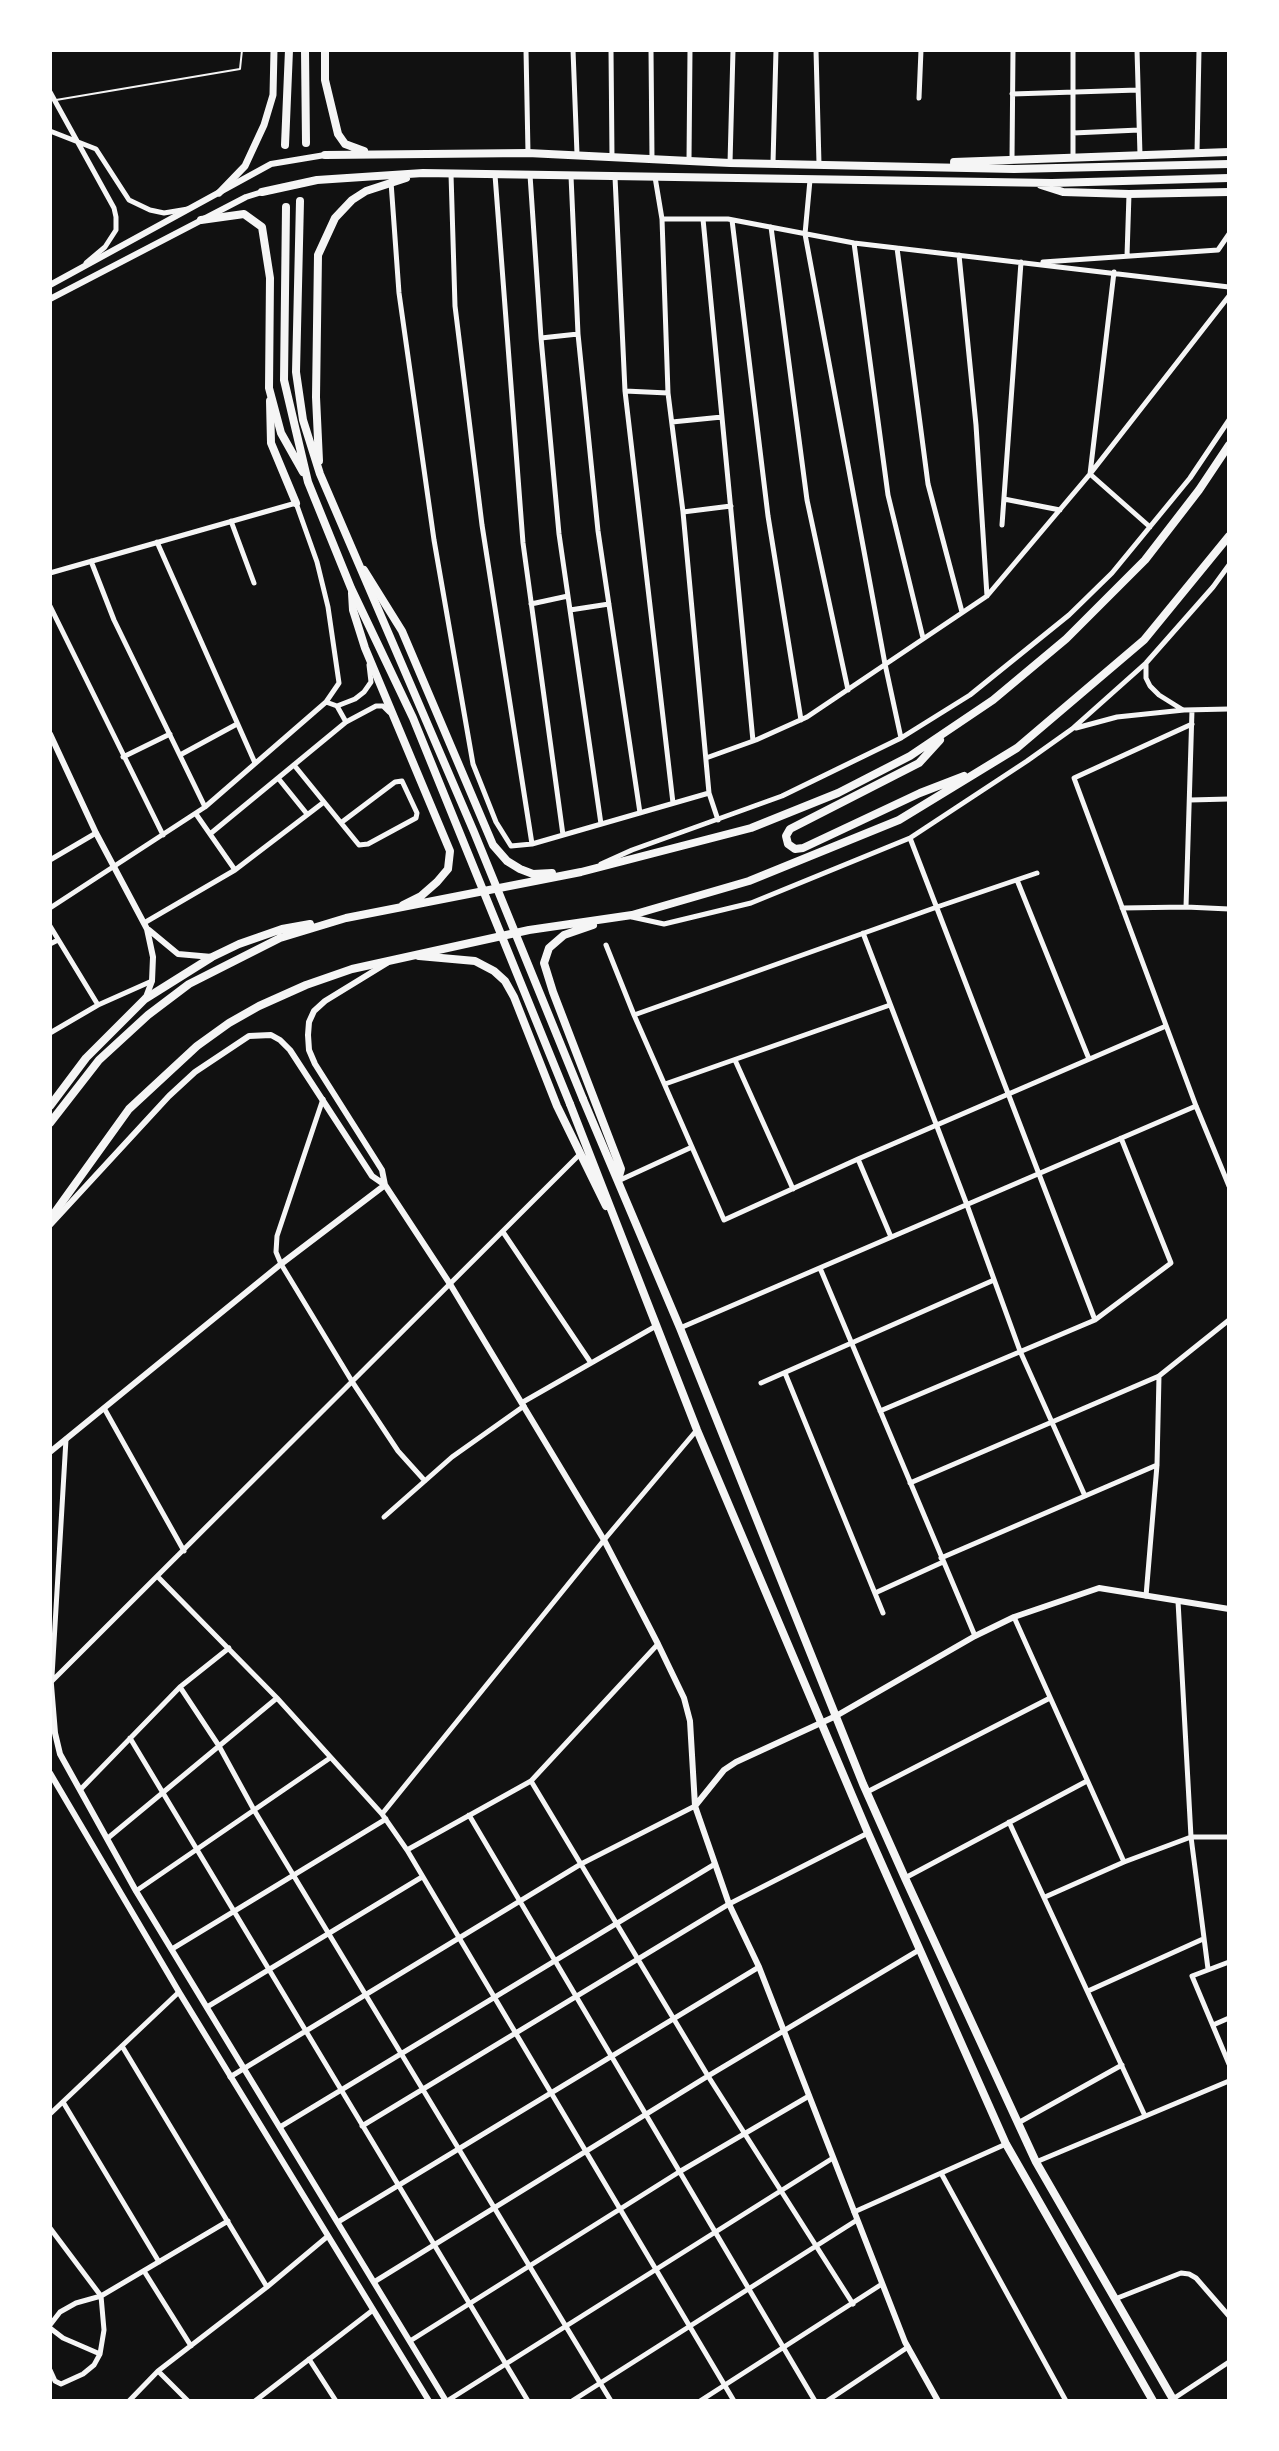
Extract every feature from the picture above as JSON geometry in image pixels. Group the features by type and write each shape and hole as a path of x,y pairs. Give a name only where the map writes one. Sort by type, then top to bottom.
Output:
{"main road":[{"path":"219,193 245,166 264,125 273,95 274,50"},
{"path":"285,145 289,50"},
{"path":"305,50 306,143"},
{"path":"325,50 325,80 338,134 345,144 368,153"},
{"path":"901,165 1229,152"},
{"path":"325,155 528,153 730,163 1014,169 1229,164"},
{"path":"320,474 316,397 318,255 335,218 352,200 366,191 423,173"},
{"path":"262,192 317,180 423,173 1033,183 1229,178"},
{"path":"1033,183 1063,192 1229,192"},
{"path":"300,201 296,372 303,420 320,474 474,832 905,1878 1036,2162 1174,2400"},
{"path":"286,207 284,380 308,482"},
{"path":"201,220 244,214 262,227 270,278 271,443 296,503"},
{"path":"269,388 281,433 308,482 351,588 413,718 463,837 697,1430 919,1950 1006,2144 1153,2401"},
{"path":"50,1106 86,1058 145,999 212,957 239,944 282,929 581,872 751,828 838,793 910,756 993,700 1066,639 1145,560 1227,449"},
{"path":"50,1219 129,1109 197,1046 229,1023 306,985 352,969 411,955 529,930 627,916 749,881 899,820 1017,748 1144,640 1229,536"},
{"path":"359,563 402,631 493,845 507,861 533,874 581,872"},
{"path":"351,588 353,610 365,648 450,851 448,869 437,882 421,896 388,911"},
{"path":"949,730 919,763 790,829 786,836 788,844 795,849 803,848 920,793 983,769"},
{"path":"50,1123 99,1060 148,1015 189,984 280,938 346,918"},
{"path":"614,918 564,935 549,948 544,963 621,1169 617,1181"},
{"path":"411,955 475,961 505,981 579,1155 623,1239"}],"street":[{"path":"526,50 528,153"},
{"path":"573,50 577,155"},
{"path":"611,50 612,157"},
{"path":"651,50 652,158"},
{"path":"689,160 690,50"},
{"path":"730,163 733,50"},
{"path":"773,163 776,50"},
{"path":"816,50 819,164"},
{"path":"919,98 921,50"},
{"path":"1012,159 1013,50"},
{"path":"1073,50 1073,158"},
{"path":"1137,50 1140,155"},
{"path":"1197,153 1199,50"},
{"path":"1012,94 1138,90"},
{"path":"50,92 114,208 116,217 116,230 105,247 77,271"},
{"path":"1073,133 1139,130"},
{"path":"50,131 96,149 129,200 164,213 189,209"},
{"path":"50,285 271,164 325,155"},
{"path":"451,174 455,306 482,525 532,844"},
{"path":"495,175 523,543 563,835"},
{"path":"530,175 559,534 601,824"},
{"path":"571,176 578,334 598,531 640,813"},
{"path":"615,177 625,391 673,803"},
{"path":"655,177 662,219 668,393 683,512 709,793 718,820"},
{"path":"810,180 805,234 901,738"},
{"path":"391,182 399,293 434,540 473,764 496,822 511,846 532,844 709,793"},
{"path":"50,299 246,197 262,192"},
{"path":"1127,256 1129,194"},
{"path":"662,219 732,220 854,243 1229,287"},
{"path":"703,219 753,741"},
{"path":"732,220 768,516 801,720"},
{"path":"771,227 807,500 848,690"},
{"path":"1024,262 1218,250 1229,234"},
{"path":"854,243 888,495 923,638"},
{"path":"897,248 928,484 962,612"},
{"path":"959,255 976,425 987,596"},
{"path":"1002,525 1024,262"},
{"path":"1090,474 1114,272"},
{"path":"706,758 801,720 987,596 1090,474 1229,296"},
{"path":"541,338 578,334"},
{"path":"625,391 668,393"},
{"path":"672,422 722,417"},
{"path":"581,872 632,850 782,796 901,738 970,695 1030,649 1112,573 1190,478 1229,420"},
{"path":"1090,474 1150,527"},
{"path":"1004,499 1060,510"},
{"path":"50,573 296,503 317,562 328,607 339,683 326,702 205,807 50,908"},
{"path":"683,512 731,506"},
{"path":"231,521 254,583"},
{"path":"157,542 255,763"},
{"path":"91,561 114,620 205,807"},
{"path":"627,916 664,924 751,903 910,838 1072,729 1146,663 1229,565"},
{"path":"531,604 568,596"},
{"path":"570,610 609,604"},
{"path":"50,606 163,835"},
{"path":"337,706 355,699 371,682 365,648"},
{"path":"1146,663 1146,678 1150,686 1184,710"},
{"path":"326,702 337,706 346,722"},
{"path":"210,834 346,722 376,706 383,706 393,716"},
{"path":"1072,729 1117,717 1229,709"},
{"path":"1186,907 1192,710"},
{"path":"180,755 237,724"},
{"path":"1192,724 1074,778 1196,1106 1229,1186"},
{"path":"50,734 96,833 146,926 153,957 152,981 145,999"},
{"path":"123,757 170,734"},
{"path":"294,765 359,845 368,844 416,818 417,813 402,781 395,782 342,822"},
{"path":"278,778 307,814"},
{"path":"1190,800 1229,799"},
{"path":"146,926 235,870 324,802"},
{"path":"196,814 235,870"},
{"path":"50,860 96,833"},
{"path":"910,838 1095,1320"},
{"path":"634,1015 1037,873"},
{"path":"1017,880 1089,1059"},
{"path":"1122,908 1229,909"},
{"path":"50,926 98,1005"},
{"path":"146,926 178,954 212,957"},
{"path":"863,933 1020,1351 1085,1496"},
{"path":"50,944 58,940"},
{"path":"606,945 724,1220 1166,1026"},
{"path":"391,961 314,1011 309,1022 309,1050 382,1170 385,1185 450,1284 604,1540 684,1698 690,1721 695,1806 729,1904 759,1967 908,2347 938,2401"},
{"path":"50,1033 98,1005 152,981"},
{"path":"665,1084 890,1005"},
{"path":"50,1225 169,1096 195,1072 249,1036 271,1035 290,1050 372,1176 385,1185"},
{"path":"735,1060 793,1189"},
{"path":"323,1099 277,1236 276,1252 353,1383 398,1451 425,1481"},
{"path":"680,1328 1196,1106"},
{"path":"880,1411 1095,1320 1171,1263 1121,1138"},
{"path":"617,1181 692,1147"},
{"path":"52,1681 579,1155"},
{"path":"858,1159 891,1237"},
{"path":"50,1452 281,1264 385,1185"},
{"path":"503,1232 591,1363"},
{"path":"820,1268 975,1636"},
{"path":"761,1383 994,1280"},
{"path":"910,1483 1159,1376 1229,1320"},
{"path":"384,1517 452,1457 524,1404 656,1326"},
{"path":"785,1373 883,1613"},
{"path":"1146,1596 1157,1465 1159,1376"},
{"path":"103,1407 184,1551"},
{"path":"172,1949 384,1816 604,1540 697,1430"},
{"path":"67,1436 52,1681 55,1733 60,1754 136,1891 447,2401 833,2158"},
{"path":"875,1593 1157,1465"},
{"path":"158,1577 277,1698 384,1816 734,2401"},
{"path":"230,2077 581,1864 695,1806 724,1770 836,1716 1014,1617 1099,1588 1229,1609"},
{"path":"1178,1601 1191,1837 1208,1969"},
{"path":"1014,1617 1124,1862"},
{"path":"407,1850 531,1781 658,1644"},
{"path":"80,1790 180,1687 229,1648"},
{"path":"50,1673 52,1681"},
{"path":"180,1687 219,1746 328,1934 611,2401"},
{"path":"108,1838 277,1698"},
{"path":"867,1792 1050,1698"},
{"path":"130,1738 528,2401"},
{"path":"136,1891 330,1758"},
{"path":"51,1777 429,2401"},
{"path":"531,1781 708,2076 853,2304"},
{"path":"905,1878 1087,1781"},
{"path":"469,1815 815,2401"},
{"path":"1009,1822 1145,2116"},
{"path":"362,2126 729,1904 868,1833"},
{"path":"1045,1897 1191,1837 1229,1837"},
{"path":"280,2127 715,1864"},
{"path":"207,2007 422,1877"},
{"path":"1088,1991 1203,1939"},
{"path":"374,2282 919,1950"},
{"path":"1229,1962 1192,1976 1229,2064"},
{"path":"338,2222 759,1967"},
{"path":"50,2114 179,1992"},
{"path":"1213,2025 1229,2018"},
{"path":"122,2046 267,2287"},
{"path":"1017,2123 1122,2065"},
{"path":"1036,2162 1229,2081"},
{"path":"410,2341 679,2172 809,2096"},
{"path":"63,2102 159,2262"},
{"path":"854,2212 1006,2144"},
{"path":"941,2173 1066,2401"},
{"path":"572,2401 857,2220"},
{"path":"100,2354 63,2338 50,2327 60,2312 76,2303 101,2296 228,2221"},
{"path":"50,2228 101,2296 104,2330 100,2354 94,2365 83,2374 61,2384 55,2381 50,2370"},
{"path":"129,2401 158,2371 328,2236"},
{"path":"144,2271 191,2346"},
{"path":"1115,2300 1181,2273 1189,2274 1229,2316"},
{"path":"700,2401 882,2284"},
{"path":"255,2401 373,2310"},
{"path":"827,2401 908,2347"},
{"path":"309,2359 336,2401"},
{"path":"1174,2400 1229,2362"},
{"path":"158,2371 188,2401"}],"lane":[{"path":"55,101 240,69 242,50"}]}
